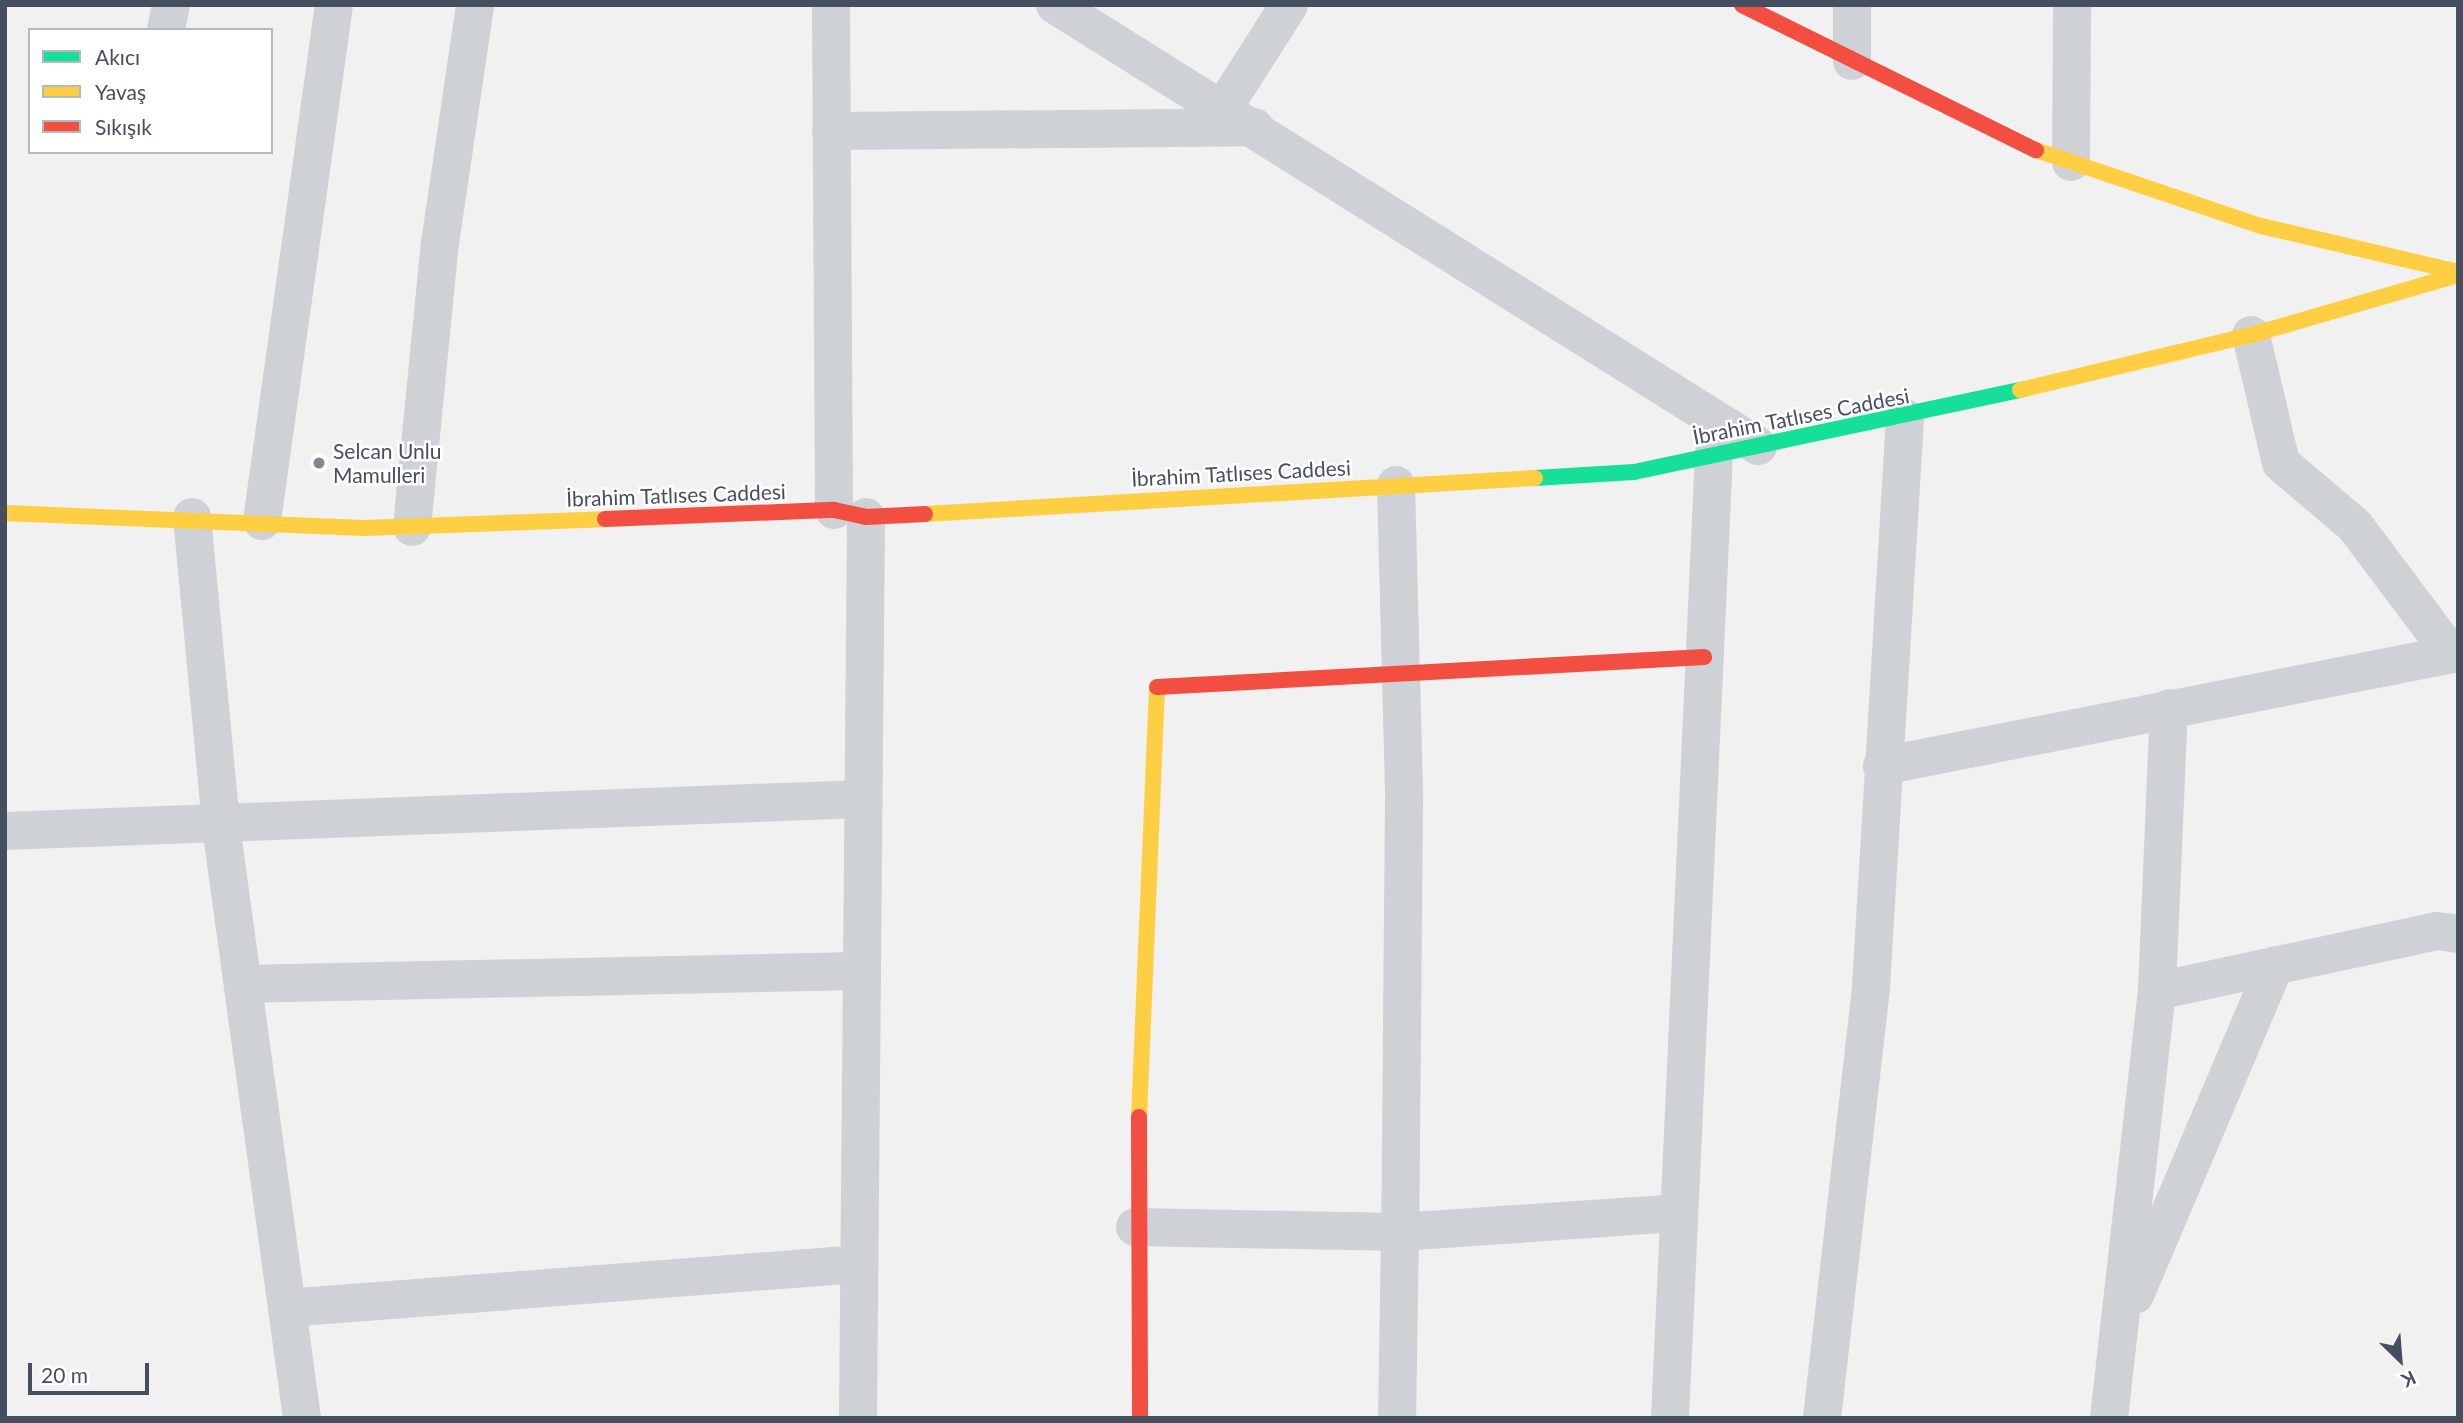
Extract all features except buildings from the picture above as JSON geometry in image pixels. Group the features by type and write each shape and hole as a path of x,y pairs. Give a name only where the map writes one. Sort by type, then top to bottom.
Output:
{"street":[{"path":"166,28 171,5"},
{"path":"262,521 334,5"},
{"path":"412,527 440,243 475,5"},
{"path":"831,5 831,131 863,799 858,1418"},
{"path":"1055,5 1239,117 1758,446"},
{"path":"1239,117 1289,5"},
{"path":"1742,5 2012,142 2261,226 2458,273"},
{"path":"1852,5 1852,61"},
{"path":"2071,162 2072,5"},
{"path":"831,131 1239,117"},
{"name":"İbrahim Tatlıses Caddesi","path":"5,513 192,517 412,527 850,513 1634,472 1714,453 1905,418 2251,335 2458,273"},
{"path":"1882,766 2454,652 2355,526 2281,463 2251,335"},
{"path":"1822,1418 1871,987 1882,766 1905,418"},
{"path":"1670,1418 1677,1213 1714,453"},
{"path":"1396,485 1400,669 1400,1232 1397,1418"},
{"path":"192,517 221,826 302,1418"},
{"path":"1140,1418 1135,1227 1157,687 1400,669 1704,657"},
{"path":"2109,1418 2157,990 2169,708"},
{"path":"5,831 221,826 863,799"},
{"path":"2157,990 2437,931 2458,934"},
{"path":"2119,1334 2275,965"},
{"path":"243,984 860,971"},
{"path":"1135,1227 1400,1232 1677,1213"},
{"path":"287,1308 859,1264"}],"traffic: fast":[{"path":"1535,478 1634,472 2020,390"}],"traffic: slow":[{"path":"2036,150 2261,226 2458,272"},
{"path":"2020,390 2251,335 2458,275"},
{"path":"925,514 1535,478"},
{"path":"5,513 364,528 605,519"},
{"path":"1139,1117 1157,687"}],"traffic: jam":[{"path":"1742,5 2036,150"},
{"path":"605,519 834,510 866,517 925,514"},
{"path":"1157,687 1704,657"},
{"path":"1139,1117 1140,1418"}],"place":[{"name":"Selcan Unlu Mamulleri","path":"319,463"}]}
